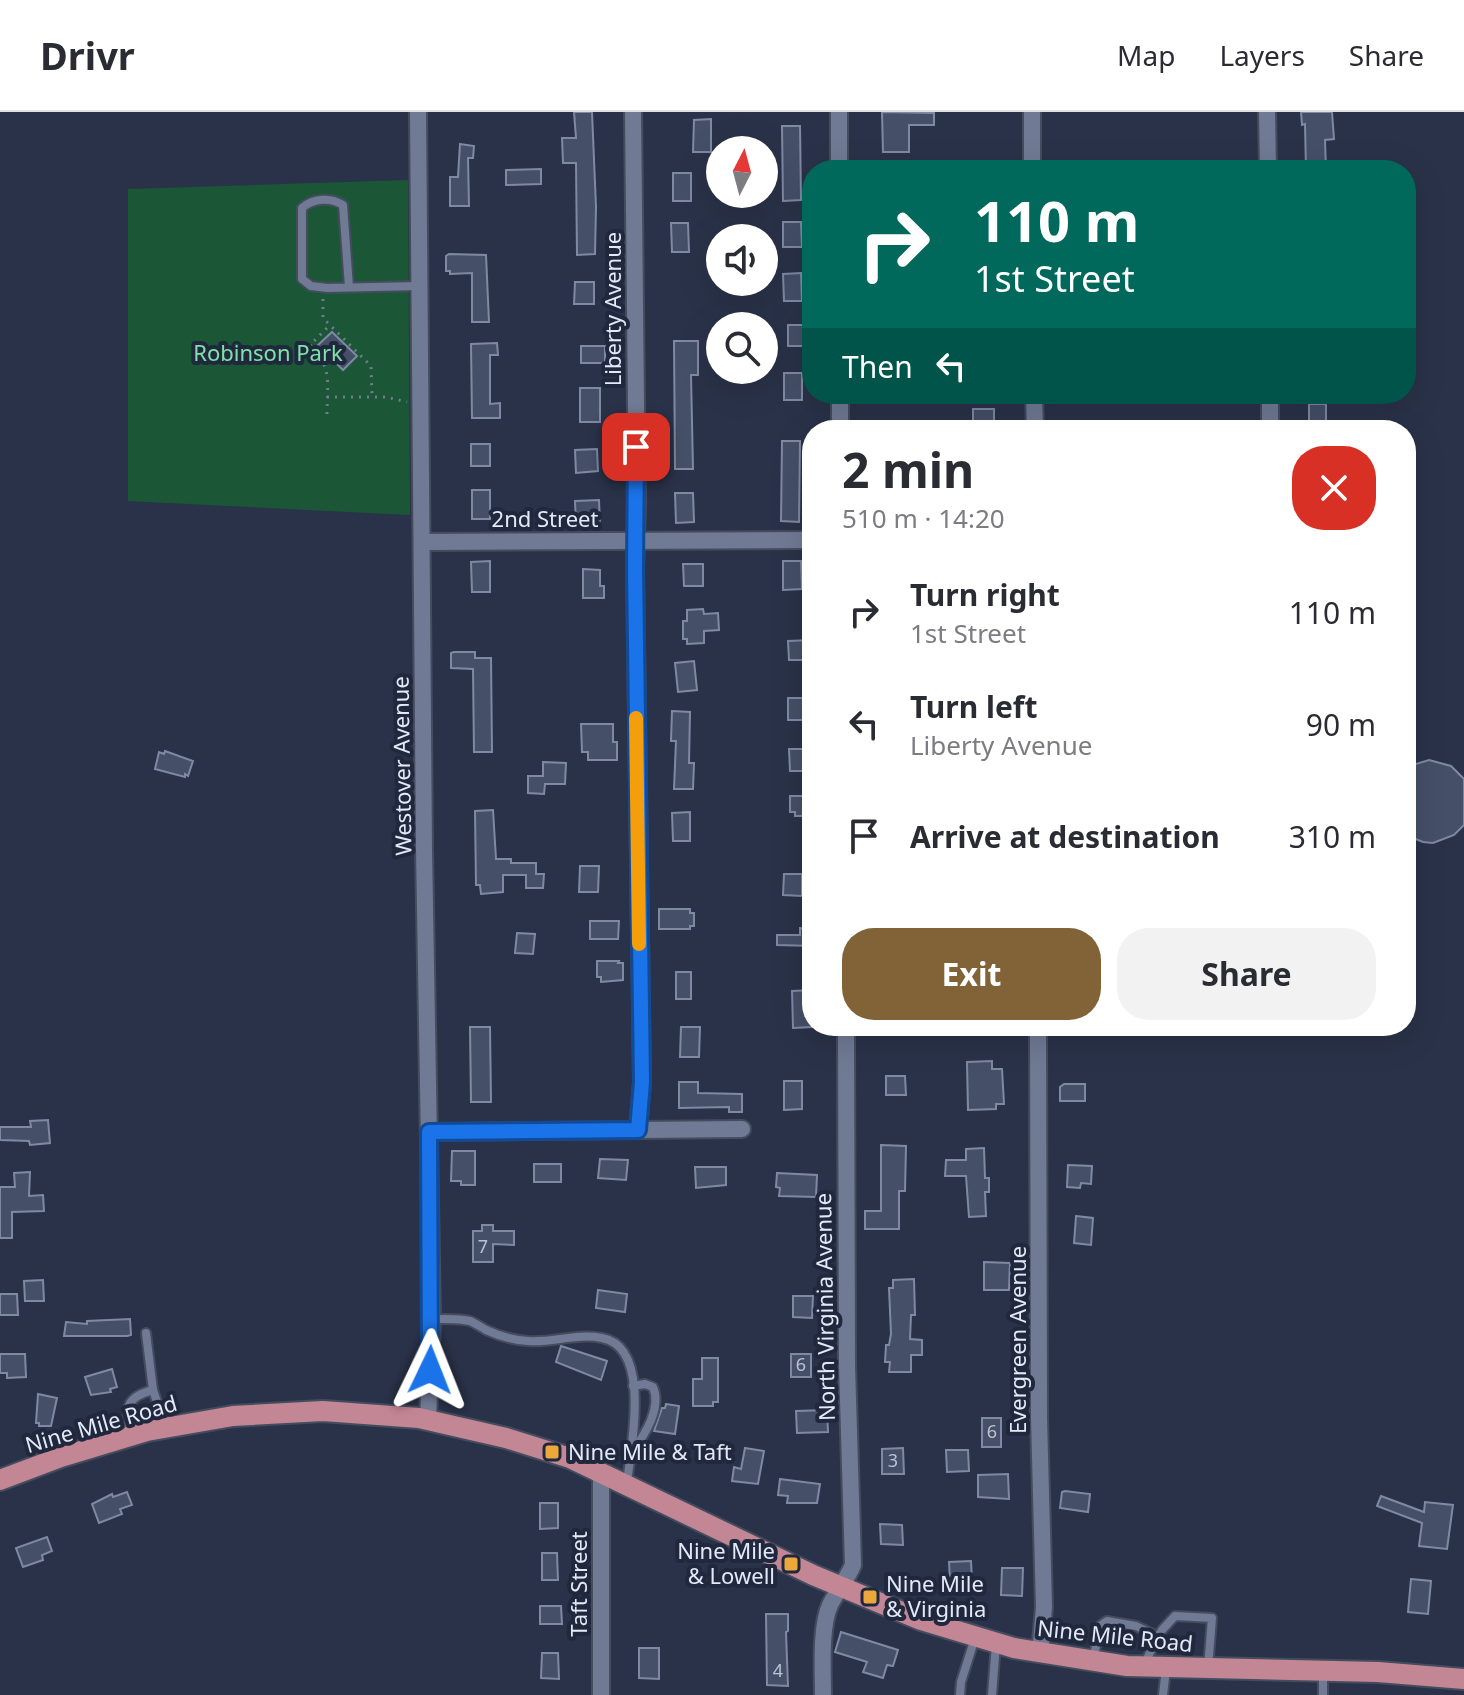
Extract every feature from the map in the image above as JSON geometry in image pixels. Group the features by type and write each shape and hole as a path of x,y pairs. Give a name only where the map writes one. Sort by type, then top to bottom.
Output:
{"main road":[{"name":"Nine Mile Road","path":"0,1480 61,1457 166,1426 277,1412 374,1414 428,1420 506,1438 570,1458 813,1575 921,1620 996,1643 1040,1654 1143,1667 1378,1672 1464,1679"}],"street":[{"name":"Westover Avenue","path":"418,112 432,1319 428,1420"},
{"name":"Liberty Avenue","path":"633,112 642,1082 638,1130"},
{"path":"839,112 839,160"},
{"path":"1032,112 1032,160"},
{"path":"1267,112 1268,160"},
{"name":"2nd Street","path":"422,542 802,540"},
{"name":"North Virginia Avenue","path":"823,1695 830,1605 844,1586 853,1565 848,1397 846,1036"},
{"name":"Evergreen Avenue","path":"1038,1036 1039,1418 1044,1607 1040,1654"},
{"path":"429,1132 742,1129"},
{"name":"Taft Street","path":"601,1473 601,1695"}],"lane":[{"path":"349,287 343,205 335,200 310,201 302,208 302,279 311,286 324,288 419,286"},
{"path":"432,1319 470,1321 488,1331 530,1341 580,1337 615,1341 629,1358 633,1386 634,1421 627,1485"},
{"path":"146,1333 153,1390 166,1426"},
{"path":"630,1455 647,1430 657,1395 653,1387 645,1384 633,1386"},
{"path":"132,1436 126,1414 131,1401 141,1393 153,1390"},
{"path":"1143,1667 1175,1616 1212,1618 1208,1669"},
{"path":"1093,1662 1100,1626 1107,1621 1136,1626 1159,1637"},
{"path":"960,1695 975,1637"},
{"path":"992,1695 996,1643"},
{"path":"1163,1695 1166,1668"},
{"path":"1323,1671 1323,1695"}],"path":[{"path":"324,288 322,313 330,325 370,363 372,396"},
{"path":"327,414 327,369 310,345 330,325"},
{"path":"327,397 372,396 421,402"}],"green space":[{"name":"Robinson Park","path":"408,180 410,515 128,501 128,189"}],"building":[{"path":"574,112 592,112 595,254 577,255 576,163 563,163 562,138 576,138"},
{"path":"882,112 934,113 934,125 909,125 909,152 883,152"},
{"path":"1301,112 1332,112 1334,139 1325,140 1326,160 1306,160 1305,124 1302,125"},
{"path":"711,119 711,136 706,136 706,152 693,152 694,120"},
{"path":"782,126 800,126 801,200 783,201"},
{"path":"460,144 474,146 473,158 468,158 469,206 450,206 450,177 458,177"},
{"path":"541,169 541,184 506,185 506,170"},
{"path":"673,173 691,173 691,201 673,201"},
{"path":"783,222 801,222 802,247 783,247"},
{"path":"671,223 688,223 689,252 672,252"},
{"path":"486,255 489,322 472,322 472,273 450,274 446,271 446,256"},
{"path":"801,273 802,301 784,301 783,274"},
{"path":"575,282 594,282 594,304 574,304"},
{"path":"788,325 802,325 802,346 788,346"},
{"path":"332,332 357,356 343,370 318,345"},
{"path":"674,341 698,341 698,375 691,375 693,469 675,469"},
{"path":"497,343 498,355 490,355 490,404 500,403 500,418 472,418 471,344"},
{"path":"581,346 605,346 605,363 581,363"},
{"path":"784,373 802,373 802,400 784,400"},
{"path":"580,388 600,388 600,422 580,422"},
{"path":"1309,404 1326,404 1326,420 1309,420"},
{"path":"973,409 994,409 994,420 973,420"},
{"path":"782,441 800,441 799,522 781,521"},
{"path":"471,444 490,444 490,466 471,466"},
{"path":"597,449 598,471 576,473 575,450"},
{"path":"472,490 490,490 490,519 472,519"},
{"path":"675,493 693,493 694,522 676,523"},
{"path":"599,500 600,524 576,525 575,501"},
{"path":"490,561 490,592 472,592 471,562"},
{"path":"783,561 801,561 802,589 783,590"},
{"path":"683,564 703,564 703,586 684,586"},
{"path":"583,569 600,570 604,598 583,598"},
{"path":"703,609 704,614 718,613 719,630 704,631 704,643 687,644 687,639 683,639 683,621 687,621 687,610"},
{"path":"802,640 802,660 789,660 788,641"},
{"path":"475,652 475,658 491,658 492,752 474,752 473,669 451,668 451,653"},
{"path":"694,661 697,690 678,692 675,663"},
{"path":"788,698 802,698 802,720 788,720"},
{"path":"672,711 690,712 689,763 694,763 693,789 674,789 676,741 671,741"},
{"path":"581,724 613,724 617,760 588,760 588,752 582,752"},
{"path":"789,749 802,749 802,771 790,771"},
{"path":"165,751 193,761 188,776 155,769 159,752 164,754"},
{"path":"1429,760 1451,766 1464,779 1464,825 1454,835 1433,843 1416,839 1416,764"},
{"path":"543,762 566,763 565,784 545,784 544,794 528,793 528,776 543,776"},
{"path":"790,796 802,796 802,816 790,812"},
{"path":"493,810 496,859 511,859 511,863 536,863 536,874 544,874 543,888 526,888 526,875 503,875 503,892 481,894 480,885 476,885 475,811"},
{"path":"690,812 690,841 673,841 672,813"},
{"path":"580,866 599,866 598,892 579,892"},
{"path":"784,874 802,874 802,896 783,895"},
{"path":"659,909 690,909 690,913 694,913 694,926 690,929 659,929"},
{"path":"590,921 619,921 618,939 590,939"},
{"path":"802,928 802,946 777,945 777,935 800,935"},
{"path":"517,933 535,934 533,954 515,953"},
{"path":"597,961 623,963 623,980 601,982 601,977 597,977"},
{"path":"676,972 691,972 691,999 676,999"},
{"path":"802,990 802,1028 793,1028 792,991"},
{"path":"470,1027 490,1027 491,1102 471,1102"},
{"path":"681,1027 700,1027 699,1057 680,1057"},
{"path":"992,1061 992,1069 1002,1069 1004,1104 996,1104 996,1109 968,1110 967,1062"},
{"path":"886,1076 905,1076 906,1095 886,1095"},
{"path":"784,1081 802,1081 802,1109 784,1110"},
{"path":"679,1082 698,1082 698,1093 742,1094 742,1112 729,1112 729,1107 679,1108"},
{"path":"1064,1084 1085,1084 1085,1101 1060,1101 1060,1087"},
{"path":"48,1120 50,1143 30,1145 29,1141 0,1140 0,1127 31,1127 30,1121"},
{"path":"881,1145 906,1146 905,1191 899,1191 899,1229 865,1229 865,1211 881,1211"},
{"path":"984,1148 985,1178 989,1178 989,1192 985,1192 986,1216 969,1217 966,1176 945,1176 946,1160 966,1160 966,1149"},
{"path":"452,1151 475,1151 475,1185 451,1181"},
{"path":"600,1159 628,1160 626,1180 598,1178"},
{"path":"534,1164 561,1164 561,1182 534,1182"},
{"path":"1068,1165 1092,1166 1091,1184 1081,1183 1080,1188 1067,1187"},
{"path":"695,1167 726,1167 726,1185 696,1188"},
{"path":"30,1172 29,1196 43,1195 44,1211 12,1212 12,1238 0,1238 0,1187 15,1187 14,1173"},
{"path":"777,1173 817,1175 816,1197 779,1196"},
{"path":"1076,1216 1093,1218 1091,1245 1074,1243"},
{"path":"482,1225 493,1225 493,1231 514,1231 514,1245 493,1244 493,1262 473,1262 473,1231 482,1231"},
{"path":"984,1262 1010,1263 1009,1290 984,1290"},
{"path":"914,1279 915,1315 911,1315 910,1339 922,1340 922,1355 911,1355 911,1372 889,1372 890,1362 885,1362 886,1345 889,1345 891,1334 889,1288 893,1288 893,1280"},
{"path":"43,1280 44,1301 25,1301 24,1281"},
{"path":"598,1290 627,1294 625,1312 596,1308"},
{"path":"0,1294 17,1294 18,1315 0,1315"},
{"path":"793,1296 813,1296 812,1318 793,1317"},
{"path":"130,1319 131,1335 64,1336 66,1322 87,1324 87,1321"},
{"path":"561,1346 607,1361 601,1380 556,1362"},
{"path":"0,1354 25,1354 26,1377 7,1378 7,1373 0,1373"},
{"path":"791,1354 811,1354 811,1377 791,1377"},
{"path":"702,1358 718,1358 718,1402 713,1402 713,1406 693,1406 693,1379 702,1379"},
{"path":"112,1369 117,1387 110,1389 111,1392 91,1395 85,1377"},
{"path":"38,1394 57,1398 51,1426 36,1423"},
{"path":"666,1404 679,1406 675,1434 654,1431"},
{"path":"827,1410 828,1432 797,1433 796,1411"},
{"path":"982,1418 1001,1418 1001,1447 982,1447"},
{"path":"745,1448 764,1451 758,1484 732,1481 734,1467 741,1469"},
{"path":"903,1448 904,1474 882,1474 882,1449"},
{"path":"946,1450 968,1450 969,1471 947,1472"},
{"path":"1008,1474 1009,1499 978,1497 978,1475"},
{"path":"780,1479 820,1484 817,1503 787,1503 788,1496 778,1495"},
{"path":"127,1492 132,1505 120,1509 122,1514 99,1523 92,1504 112,1494 113,1497"},
{"path":"1062,1492 1090,1494 1088,1512 1060,1508"},
{"path":"1381,1496 1424,1512 1425,1502 1453,1505 1447,1549 1419,1546 1422,1523 1377,1506"},
{"path":"540,1503 558,1503 558,1528 540,1529"},
{"path":"880,1524 902,1525 903,1545 881,1544"},
{"path":"47,1537 52,1551 42,1555 43,1560 23,1567 16,1548"},
{"path":"542,1553 557,1553 558,1580 542,1580"},
{"path":"971,1561 972,1581 950,1581 949,1562"},
{"path":"1002,1568 1023,1568 1022,1596 1001,1595"},
{"path":"1411,1579 1431,1581 1428,1614 1408,1612"},
{"path":"540,1606 561,1606 562,1624 540,1624"},
{"path":"766,1614 788,1614 788,1686 767,1685"},
{"path":"841,1632 898,1650 893,1666 887,1665 883,1678 863,1672 867,1662 835,1652"},
{"path":"639,1648 659,1648 659,1679 639,1678"},
{"path":"542,1653 558,1653 559,1679 541,1678"}],"slow traffic":[{"path":"636,718 639,944"}],"place":[{"name":"Nine Mile & Taft","path":"552,1452"},
{"name":"Nine Mile & Lowell","path":"791,1564"},
{"name":"Nine Mile & Virginia","path":"870,1597"}],"route":[{"path":"430,1370 429,1132 638,1130 642,1082 638,915 636,447"}]}
